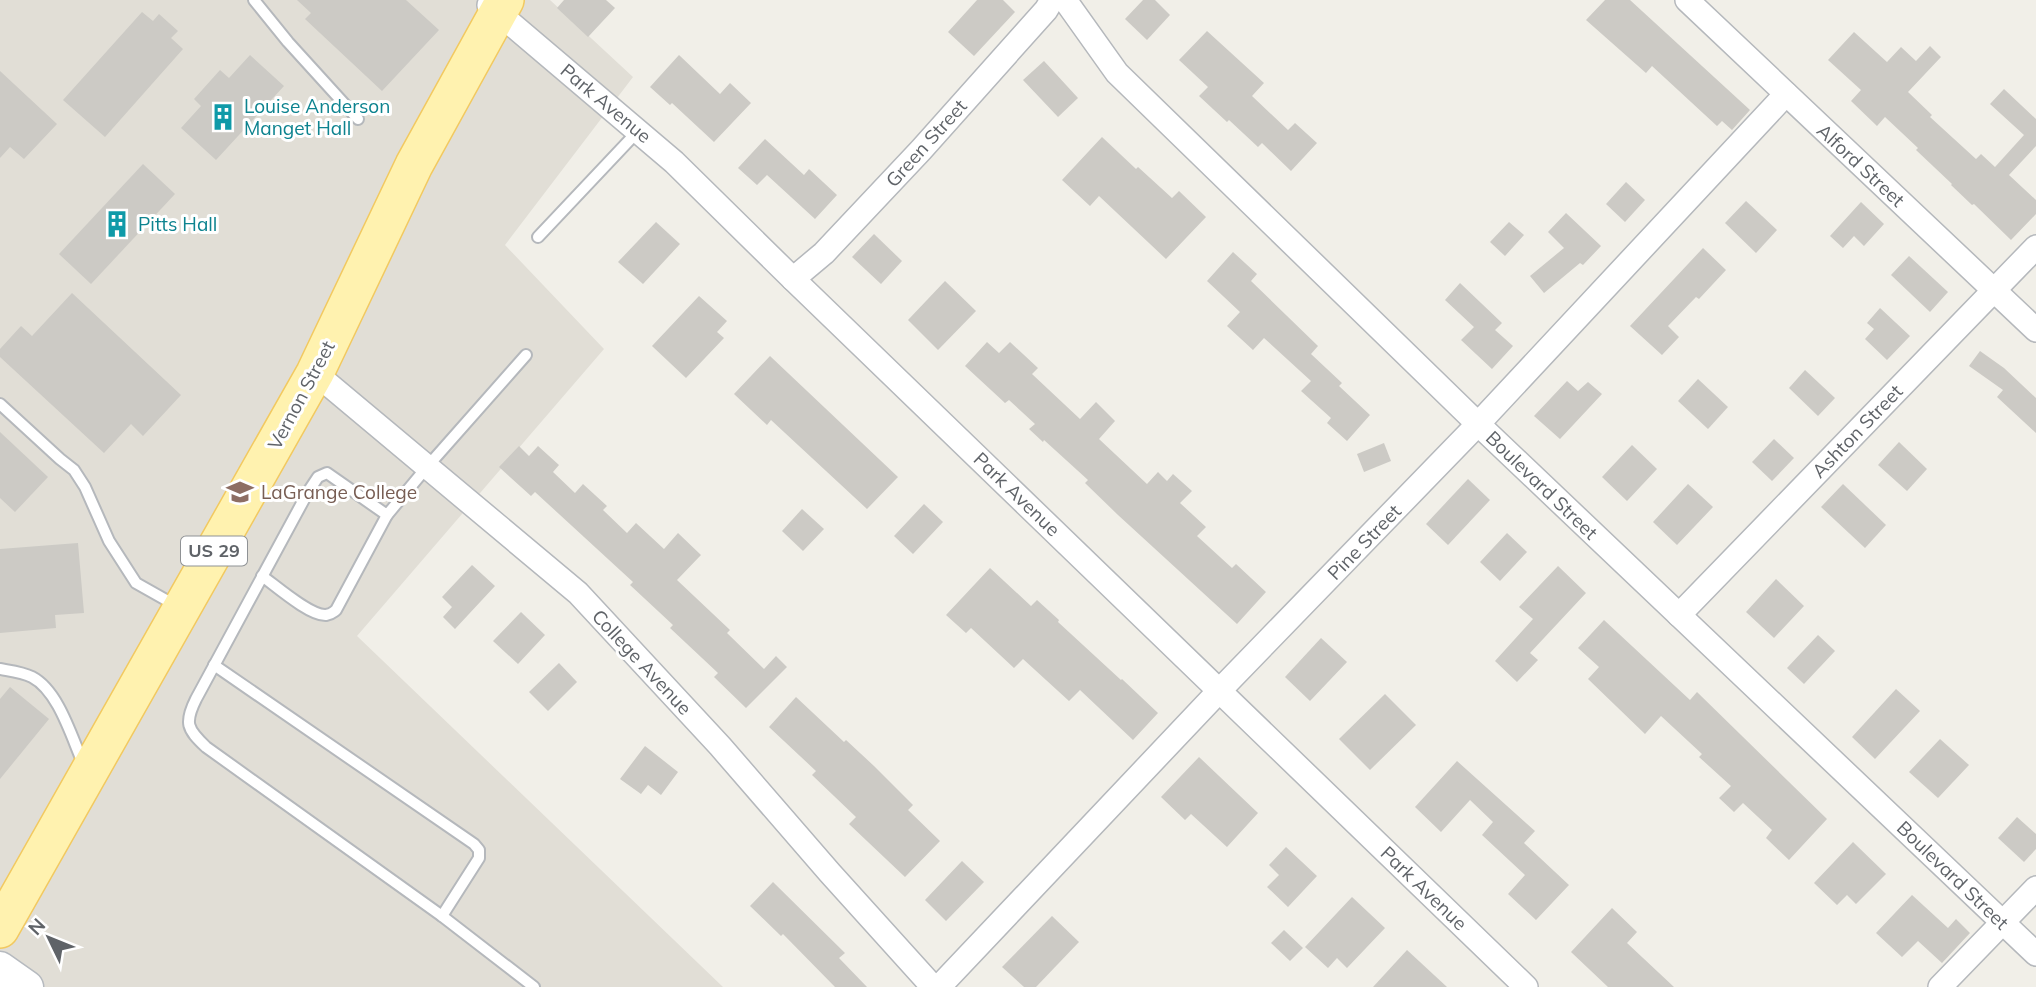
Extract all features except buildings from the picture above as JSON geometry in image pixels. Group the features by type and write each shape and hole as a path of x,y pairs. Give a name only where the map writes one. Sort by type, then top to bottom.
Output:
{"main road":[{"name":"Vernon Street","path":"0,929 315,373 414,165 496,4"}],"street":[{"name":"Green Street","path":"793,278 824,253 920,150 1046,10 1052,0"},
{"name":"Boulevard Street","path":"1065,0 1117,72 1478,424 2036,954"},
{"name":"Alford Street","path":"1687,0 2036,330"},
{"name":"Park Avenue","path":"496,4 674,162 1526,987"},
{"name":"Pine Street","path":"939,987 1220,690 1478,424 1786,94"},
{"name":"Ashton Street","path":"1679,615 2036,247"},
{"name":"College Avenue","path":"315,373 578,593 720,746 933,987"},
{"path":"1940,987 2036,888"},
{"path":"0,968 27,987"}],"lane":[{"path":"254,0 358,119"},
{"path":"538,237 639,130"},
{"path":"262,576 310,609 325,615 332,614 387,515 526,355"},
{"path":"0,404 74,470 85,487 109,541 136,583 181,609"},
{"path":"387,515 337,478 327,473 318,477 188,715 188,726 206,747 442,916 534,987"},
{"path":"214,666 474,844 479,850 479,858 442,916"},
{"path":"0,669 23,673 44,687 58,705 88,774"}],"shaded area":[{"name":"LaGrange College","path":"0,0 550,0 633,77 505,245 604,349 357,636 723,987 0,987"}],"place":[{"name":"Louise Anderson Manget Hall","path":"223,117"},
{"name":"Pitts Hall","path":"117,224"},
{"name":"LaGrange College","path":"240,492"}]}
